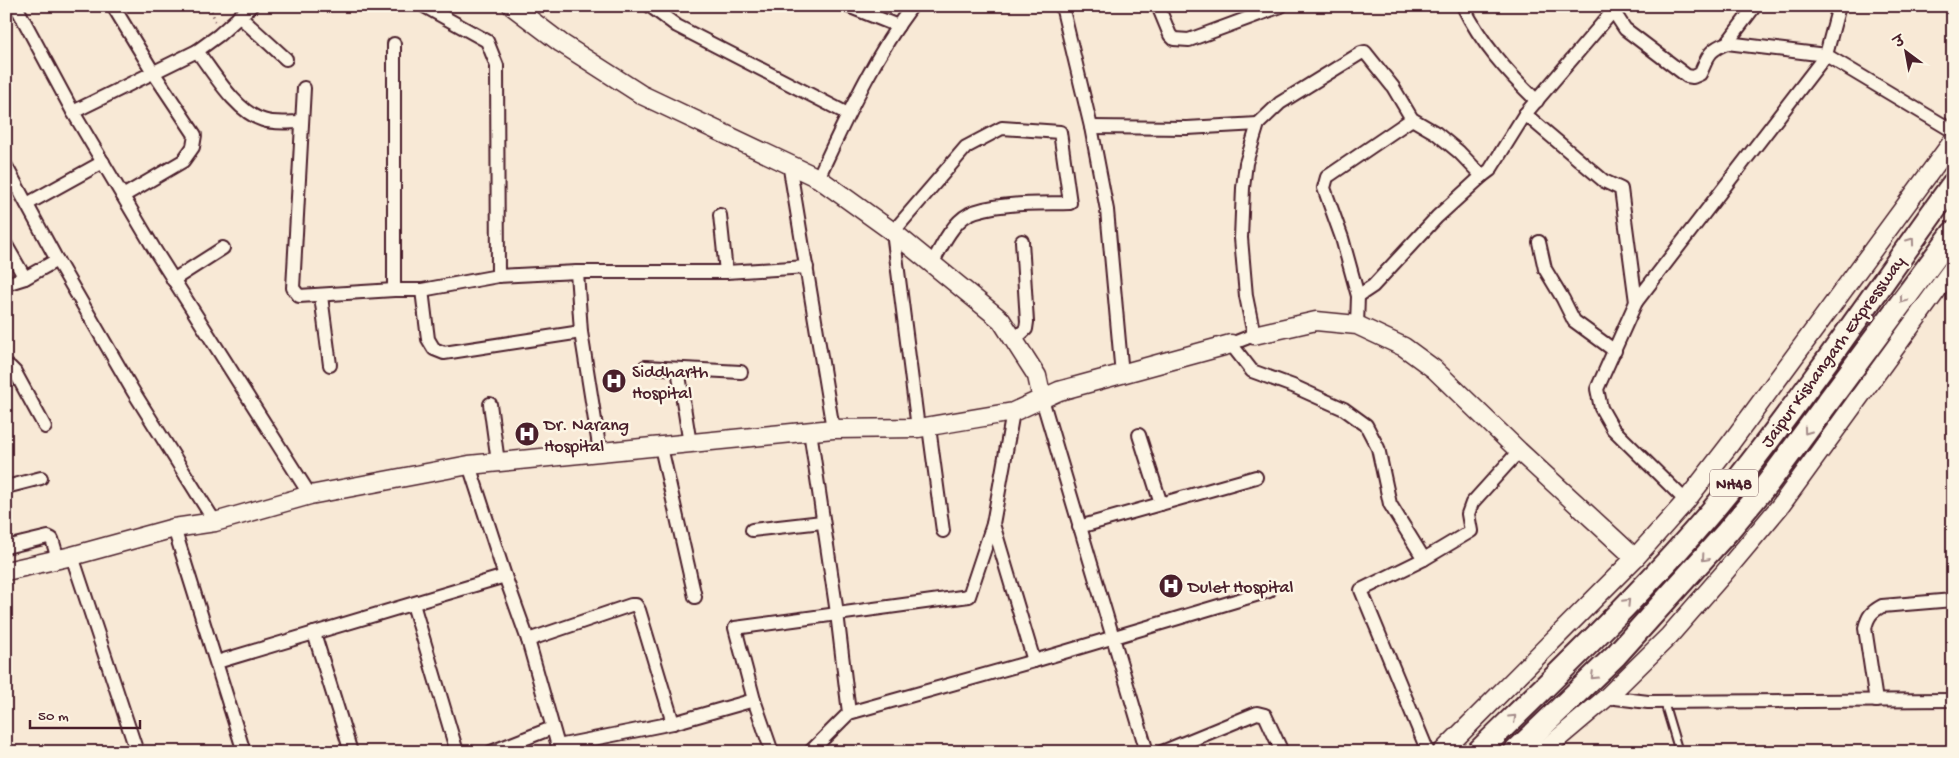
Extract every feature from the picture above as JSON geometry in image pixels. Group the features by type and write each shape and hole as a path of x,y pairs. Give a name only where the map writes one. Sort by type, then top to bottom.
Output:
{"highway":[{"name":"Jaipur Kishangarh Expressway","path":"1478,752 1564,668 1679,548 1738,478 1798,400 1953,184"},
{"name":"Jaipur Kishangarh Expressway","path":"1515,752 1616,655 1727,532 1768,483 1953,233"}],"street":[{"path":"16,6 73,112 122,196 173,280 310,495"},
{"path":"113,6 194,135 193,147 183,160 122,196"},
{"path":"73,112 197,51 251,6"},
{"path":"424,6 487,41 497,66 498,276"},
{"path":"512,6 561,43 642,95 818,178 893,232 1001,320 1036,376 1079,527 1114,637 1147,752"},
{"path":"650,6 677,26 848,114"},
{"path":"818,178 848,114 898,26 912,6"},
{"path":"1062,6 1091,127 1107,210 1122,374"},
{"path":"1158,6 1170,35 1174,39 1190,40 1281,6"},
{"path":"1463,6 1472,26 1491,53 1536,101"},
{"path":"1727,43 1755,6"},
{"path":"1686,501 1613,429 1602,408 1597,389 1636,302 1826,55 1839,6"},
{"path":"852,7 898,26"},
{"path":"1358,296 1373,286 1437,217 1490,170 1525,114 1611,8 1626,29 1687,76 1693,77 1700,74 1715,48 1727,43 1826,55 1953,131"},
{"path":"240,16 286,59"},
{"path":"394,44 394,290"},
{"path":"197,51 234,100 244,110 263,121 301,122"},
{"path":"1254,335 1246,296 1241,238 1243,188 1246,163 1258,124 1280,103 1365,52 1393,88 1412,119 1436,133 1459,152 1482,176"},
{"path":"304,88 293,288 299,296 422,290 498,276 577,272 726,272 807,267"},
{"path":"1525,114 1604,181 1621,189 1636,302"},
{"path":"1357,325 1358,296 1342,238 1324,188 1327,177 1412,119"},
{"path":"1091,127 1187,128 1258,124"},
{"path":"932,264 951,231 968,215 989,207 1070,203 1060,132 1002,128 966,147 893,232 924,427 943,531"},
{"path":"1442,752 1635,558 1686,501 1953,141"},
{"path":"26,204 103,162"},
{"path":"789,163 833,429"},
{"path":"6,166 57,260 133,391 215,522"},
{"path":"720,215 726,272"},
{"path":"1014,340 1026,329 1027,322 1022,241"},
{"path":"1539,242 1545,269 1574,321 1615,351"},
{"path":"6,245 25,278"},
{"path":"173,280 223,248"},
{"path":"6,284 25,278 57,260"},
{"path":"1542,752 1607,696 1669,636 1781,505 1953,268"},
{"path":"577,272 581,332 600,452"},
{"path":"422,290 428,339 434,349 444,353 581,332"},
{"path":"321,296 330,365"},
{"path":"6,571 174,528 215,522 310,495 469,465 833,429 924,427 1013,412 1059,391 1231,344 1254,335 1316,321 1357,325 1404,346 1434,369 1519,452 1635,558"},
{"path":"1231,344 1252,371 1293,386 1344,409 1366,425 1378,448 1390,504 1424,558"},
{"path":"645,367 742,372"},
{"path":"6,368 10,368 15,372 45,427"},
{"path":"678,369 690,444"},
{"path":"490,404 498,462"},
{"path":"772,752 754,700 735,628 969,596 993,524 1013,412"},
{"path":"810,431 837,613 849,713"},
{"path":"1139,435 1161,504"},
{"path":"661,447 695,597"},
{"path":"1428,752 1361,590 1424,558 1471,531 1468,514 1472,503 1519,452"},
{"path":"469,465 528,640 559,749 673,723 754,700"},
{"path":"1079,527 1256,477"},
{"path":"6,487 41,478"},
{"path":"752,530 822,522"},
{"path":"993,524 1034,661"},
{"path":"174,528 244,752"},
{"path":"6,547 48,536 65,557 137,752"},
{"path":"217,662 505,576"},
{"path":"810,752 849,713 1034,661 1269,591"},
{"path":"1876,702 1865,628 1868,616 1882,606 1953,600"},
{"path":"412,604 457,752"},
{"path":"528,640 631,605 636,605 673,723"},
{"path":"314,633 351,752"},
{"path":"1607,696 1648,702 1953,700"},
{"path":"1162,752 1175,750 1257,713 1265,715 1282,752"},
{"path":"491,752 552,728"}],"lane":[{"path":"1664,702 1679,752"}],"place":[{"name":"Siddharth Hospital","path":"614,381"},
{"name":"Dr. Narang Hospital","path":"527,434"},
{"name":"Dulet Hospital","path":"1171,586"}]}
